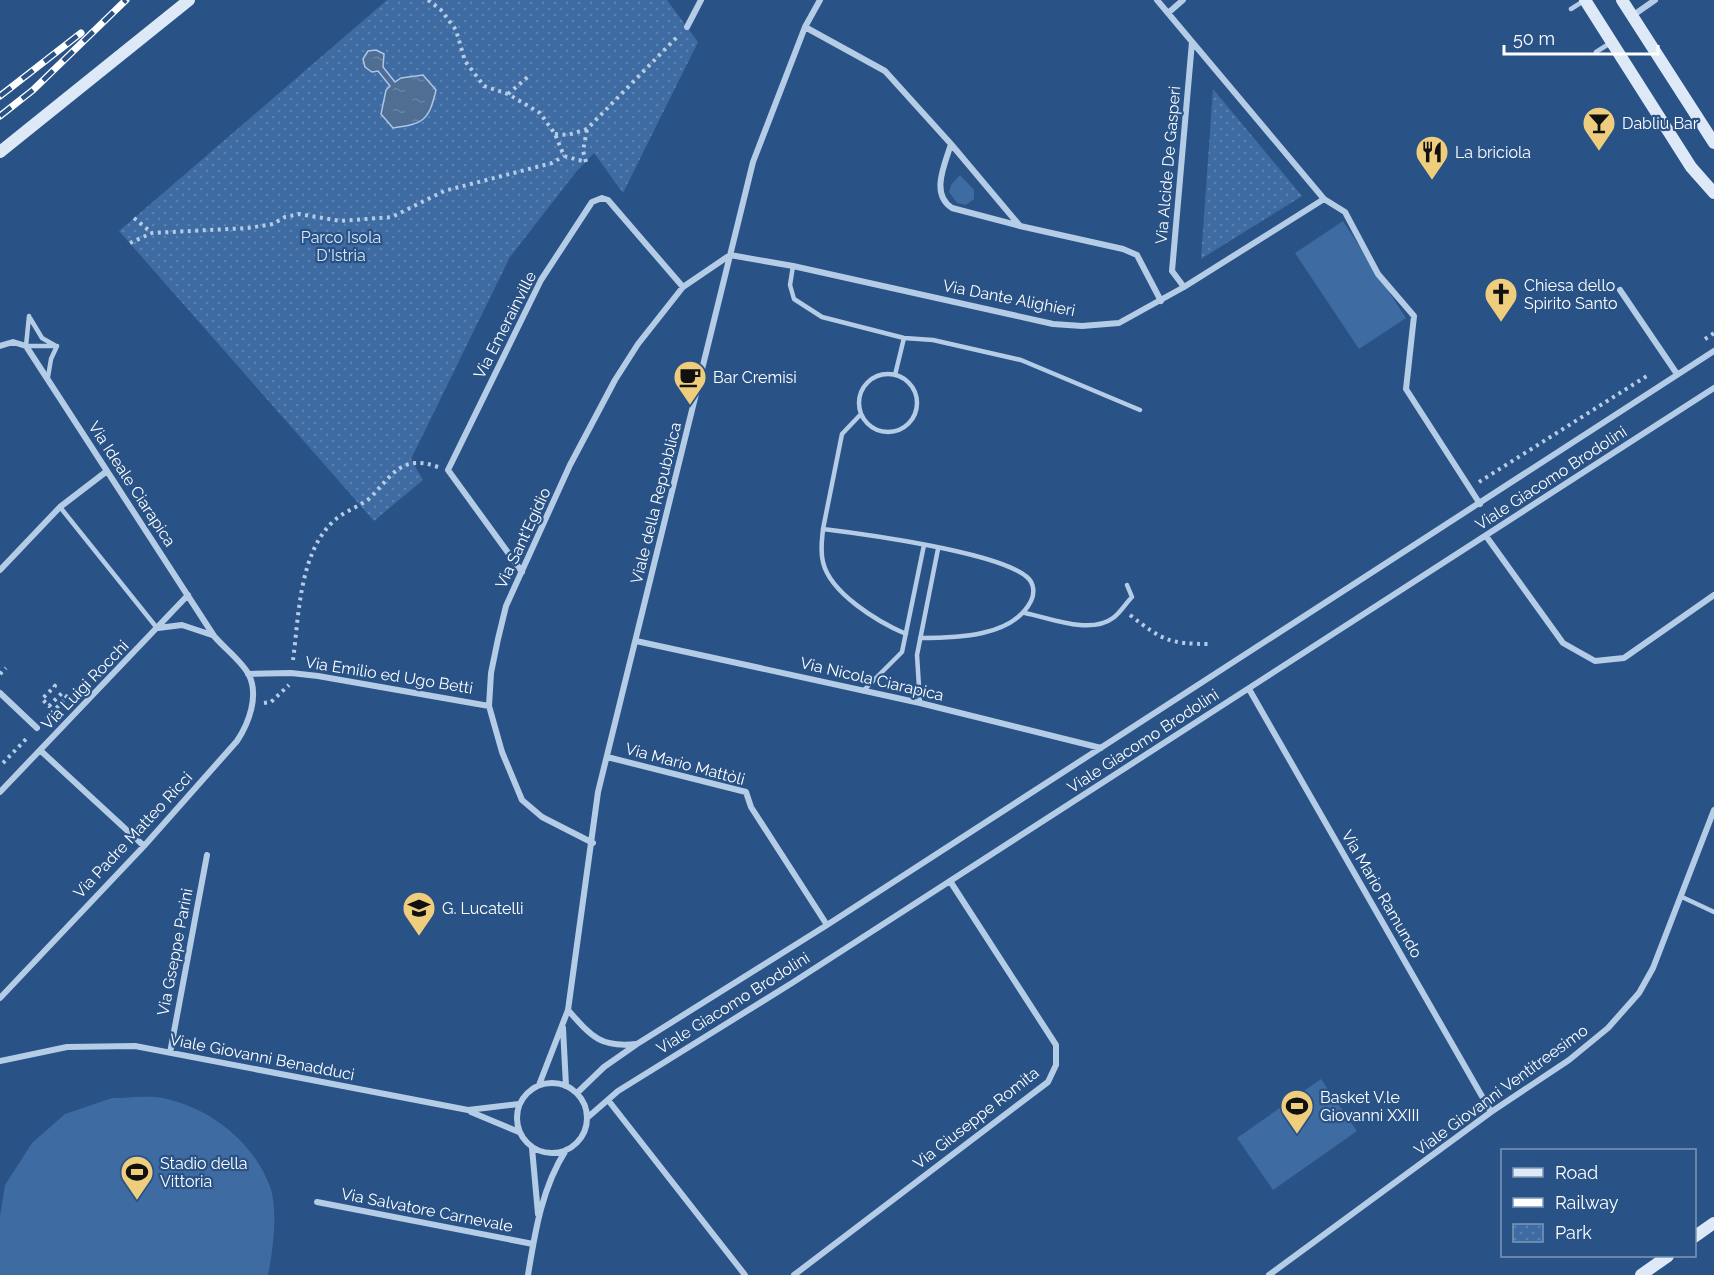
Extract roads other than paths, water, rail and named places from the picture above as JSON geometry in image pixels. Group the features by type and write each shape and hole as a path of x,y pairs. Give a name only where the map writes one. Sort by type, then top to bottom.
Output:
{"street":[{"path":"0,152 189,0"},
{"path":"687,27 701,0"},
{"name":"Viale della Repubblica","path":"539,1085 568,1010 593,843 598,792 753,162 805,27 820,0"},
{"path":"1157,0 1324,200 1346,212 1378,274 1414,316 1406,389 1480,504"},
{"path":"1168,13 1183,0"},
{"path":"1585,0 1692,167 1714,194"},
{"path":"1622,0 1714,143"},
{"path":"1632,15 1655,0"},
{"path":"805,27 885,71 951,144 1020,226"},
{"name":"Via Alcide De Gasperi","path":"1184,288 1172,271 1192,42"},
{"path":"951,144 940,180 940,195 945,203 952,208 1123,249 1137,255 1161,301"},
{"name":"Via Emerainville","path":"522,572 448,470 542,280 595,200 602,198 608,200 682,287"},
{"name":"Via Dante Alighieri","path":"730,255 793,266 1053,324 1082,326 1119,322 1161,301 1324,200"},
{"name":"Via Sant'Egidio","path":"593,843 542,817 522,801 502,752 489,706 491,673 506,606 570,465 615,380 638,344 682,287 730,255"},
{"path":"1620,290 1677,374"},
{"path":"0,346 13,342 26,346"},
{"name":"Via Ideale Ciarapica","path":"26,346 214,636 249,674"},
{"name":"Viale Giacomo Brodolini","path":"577,1093 604,1067 637,1044 827,925 1714,351"},
{"name":"Viale Giacomo Brodolini","path":"587,1118 608,1100 1714,388"},
{"path":"0,570 60,507 107,471"},
{"path":"1486,536 1563,643 1595,661 1624,658 1714,595"},
{"name":"Via Luigi Rocchi","path":"0,792 188,594"},
{"name":"Via Ideale Ciarapica","path":"158,628 182,625 197,628 214,636"},
{"name":"Via Nicola Ciarapica","path":"636,641 920,703 1101,748"},
{"name":"Via Emilio ed Ugo Betti","path":"249,674 291,673 489,706"},
{"name":"Via Padre Matteo Ricci","path":"0,998 144,846 237,741 245,729 252,702 249,674"},
{"name":"Via Mario Ramundo","path":"1249,689 1491,1112"},
{"path":"0,693 37,728"},
{"path":"40,751 144,846"},
{"name":"Via Mario Mattòli","path":"607,758 746,792 751,807 827,925"},
{"name":"Viale Giovanni Ventitreesimo","path":"1269,1275 1491,1112 1569,1060 1608,1028 1639,993 1653,968 1714,810"},
{"name":"Via Gseppe Parini","path":"170,1053 207,855"},
{"name":"Via Giuseppe Romita","path":"794,1275 1048,1082 1056,1065 1056,1045 950,881"},
{"name":"Viale Giacomo Brodolini","path":"568,1010 596,1040 615,1047 637,1044"},
{"name":"Viale della Repubblica","path":"563,1024 566,1086"},
{"name":"Viale Giovanni Benadduci","path":"0,1061 67,1047 135,1046 468,1110 519,1104"},
{"path":"519,1132 517,1113 519,1104 531,1090 539,1085 548,1083 566,1086 577,1093 586,1109 587,1118 581,1137 566,1150 555,1167 538,1217 528,1275"},
{"path":"608,1100 745,1275"},
{"path":"468,1110 519,1132 532,1148 538,1217"},
{"path":"532,1148 555,1153 566,1150"},
{"name":"Via Salvatore Carnevale","path":"317,1202 533,1244"},
{"path":"1696,1236 1714,1223"},
{"path":"1641,1275 1667,1257"}],"lane":[{"path":"1570,9 1585,0"},
{"path":"1596,52 1611,42"},
{"path":"793,266 790,285 794,299 803,307 822,317 904,338 933,340 1021,360 1140,410"},
{"path":"29,316 42,338 57,346 26,346 29,316"},
{"path":"895,375 904,338"},
{"path":"48,377 51,359 57,346"},
{"path":"877,375 895,375 911,386 915,394 915,413 902,428 883,431 866,422 861,414 860,395 869,380 877,375"},
{"path":"861,414 842,434 823,529 823,564 837,586 859,607 885,625 906,634"},
{"path":"60,507 158,628"},
{"path":"823,529 882,536 986,560 1026,576 1033,585 1033,597 1025,613 1004,626 982,633 949,638 920,638"},
{"path":"863,691 902,652 924,545"},
{"path":"920,703 917,655 938,549"},
{"path":"1025,613 1081,625 1099,625 1113,618 1132,597 1127,585"},
{"path":"1682,897 1714,912"}],"water":[{"path":"376,50 384,54 383,67 395,82 401,78 423,75 436,90 431,108 424,119 412,125 393,128 381,114 386,90 390,86 378,71 372,72 365,67 363,59 368,51"}],"railway":[{"path":"0,116 33,90 126,0"},
{"path":"0,96 81,33"}],"place":[{"name":"Dabliu Bar","path":"1599,152"},
{"name":"La briciola","path":"1432,181"},
{"name":"Chiesa dello Spirito Santo","path":"1501,323"},
{"name":"Bar Cremisi","path":"690,406"},
{"name":"G. Lucatelli","path":"419,937"},
{"name":"Basket V.le Giovanni XXIII","path":"1297,1135"},
{"name":"Stadio della Vittoria","path":"137,1201"}],"park label":[{"name":"Parco Isola D'Istria","path":"341,246"}]}
